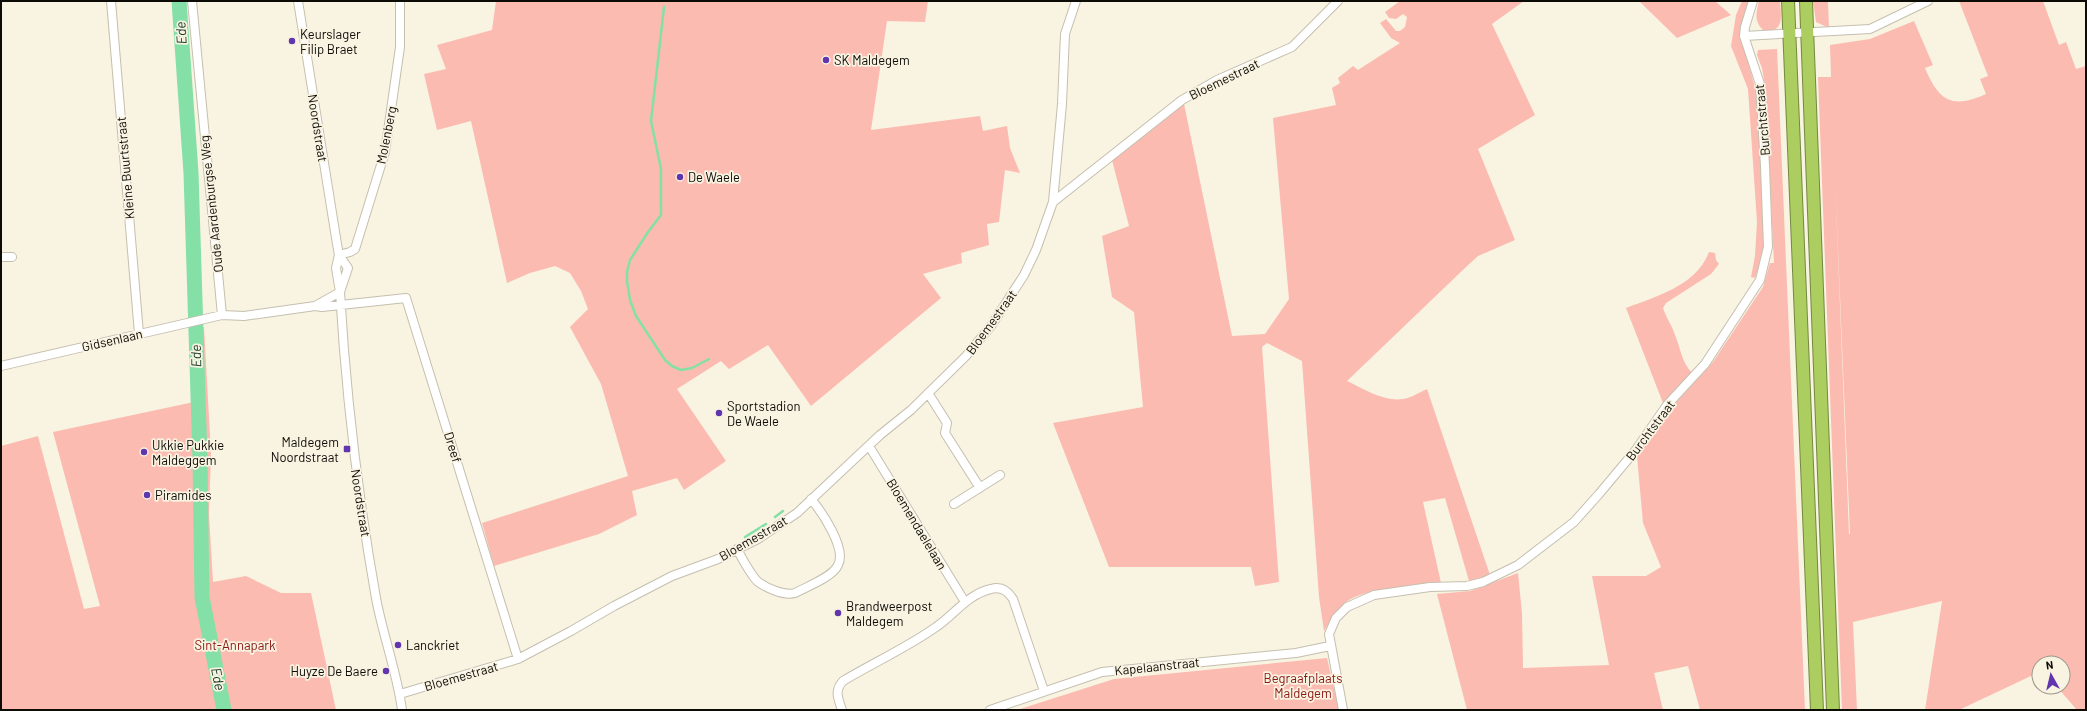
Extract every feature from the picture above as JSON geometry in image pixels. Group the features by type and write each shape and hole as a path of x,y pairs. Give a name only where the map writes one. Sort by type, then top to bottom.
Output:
{"highway":[{"path":"1788,1 1817,710"},
{"path":"1806,1 1833,710"}],"street":[{"name":"Kleine Buurtstraat","path":"111,1 139,334"},
{"name":"Oude Aardenburgse Weg","path":"192,1 222,315"},
{"name":"Noordstraat","path":"298,1 339,254 348,268 340,292 352,440 377,600 400,694 402,710"},
{"name":"Molenberg","path":"339,254 350,252 355,249 385,152 400,47 400,1"},
{"name":"Bloemestraat","path":"400,694 518,659 672,576 718,559 758,539 797,513 868,446 912,410 966,356 991,326 1027,269 1053,202 1062,104 1066,34 1076,1"},
{"name":"Bloemestraat","path":"1053,202 1182,100 1217,80 1292,47 1338,1"},
{"path":"1753,1 1745,27 1744,36 1870,29 1928,1"},
{"name":"Burchtstraat","path":"1343,710 1329,634 1336,618 1347,607 1360,600 1388,593 1430,587 1467,586 1483,582 1518,565 1574,522 1635,451 1667,405 1705,364 1723,339 1760,280 1768,247 1760,84 1744,36"},
{"path":"1,257 12,257"},
{"path":"315,306 340,292"},
{"name":"Dreef","path":"341,304 406,298 518,659"},
{"path":"222,315 244,316 315,306 341,304"},
{"name":"Gidsenlaan","path":"1,366 222,315"},
{"path":"928,393 946,423 945,433 980,488"},
{"name":"Bloemendaelelaan","path":"868,446 965,602"},
{"path":"954,504 1000,475"},
{"path":"737,549 758,581 789,595 833,572 838,566 840,559 839,546 820,510 811,499"},
{"path":"842,710 837,694 838,687 843,681 936,627 965,602 989,589 997,588 1009,593 1044,691"},
{"name":"Kapelaanstraat","path":"990,710 1102,672 1125,668 1296,653 1330,646"}],"green space":[{"name":"De Waele","path":"496,1 928,1 925,22 887,21 871,130 980,116 983,131 1007,126 1010,148 1020,173 1005,170 999,222 987,224 989,245 961,253 962,263 923,274 941,298 811,406 768,345 729,369 721,361 677,389 726,461 684,490 677,478 632,491 637,515 599,534 494,566 482,523 628,476 601,384 570,327 588,309 581,291 570,273 555,266 530,273 507,283 471,121 437,130 424,74 446,69 437,45 492,30"},
{"path":"1400,1 1524,1 1492,24 1535,115 1478,149 1515,240 1478,256 1347,381 1381,397 1389,399 1403,399 1427,389 1490,575 1469,581 1445,498 1423,502 1441,583 1390,588 1353,598 1339,609 1324,631 1319,597 1302,361 1267,343 1262,347 1279,582 1255,586 1251,567 1109,567 1053,423 1143,407 1134,312 1112,297 1102,236 1129,226 1112,160 1184,104 1232,336 1265,334 1289,299 1273,118 1336,105 1332,88 1340,83 1338,78 1353,66 1358,70 1400,43 1391,38 1380,23 1386,19 1396,31 1400,31 1405,27 1407,17 1403,14 1396,19 1389,18 1385,12"},
{"path":"1639,1 1715,1 1731,15 1677,38"},
{"path":"1742,1 1749,1 1740,32 1757,95 1764,245 1761,261 1755,278 1751,277 1755,256 1757,222 1748,89 1731,46 1736,15"},
{"path":"1759,1 1780,1 1781,18 1778,27 1775,29 1770,31 1763,30 1760,27 1757,20"},
{"path":"1813,1 1828,1 1829,28 1816,22"},
{"path":"1959,1 2043,1 2059,45 2066,42 2076,69 2086,66 2086,710 2077,710 2064,695 2071,695 2071,655 2031,655 2031,676 1959,710 1925,710 1942,601 1853,622 1857,710 1842,710 1818,77 1831,77 1830,45 1870,39 1914,21 1933,65 1925,68 1936,89 1942,95 1948,99 1965,101 1986,94 1980,79 1988,76","holes":["1835,179 1850,534 1849,534"]},
{"path":"1777,49 1805,710 1700,710 1688,666 1654,673 1663,710 1467,710 1437,594 1470,591 1518,573 1522,613 1523,668 1609,665 1592,576 1646,576 1661,567 1643,523 1637,456 1651,439 1672,407 1713,362 1763,287 1770,263 1774,263 1765,86 1762,68 1757,55 1758,50"},
{"path":"1709,252 1715,253 1716,260 1719,264 1711,274 1666,303 1663,308 1674,331 1683,359 1692,373 1663,403 1626,308 1662,294 1685,281 1703,264"},
{"name":"Sint-Annapark","path":"204,327 211,453 209,515 213,582 246,576 281,593 311,593 336,710 1,710 1,446 38,436 84,609 100,606 53,432 194,402 196,328"},
{"name":"Begraafplaats Maldegem","path":"1327,658 1339,710 1017,710 1114,679"}],"waterway":[{"name":"Ede","path":"179,1 191,173 200,459 202,597 224,710"},
{"path":"664,7 651,121 661,169 661,215 630,260 627,272 627,281 630,300 636,316 665,360 672,366 681,370 692,368 709,359"},
{"path":"775,517 783,511"},
{"path":"745,537 766,524"}],"place":[{"name":"Keurslager Filip Braet","path":"292,41"},
{"name":"SK Maldegem","path":"826,60"},
{"name":"De Waele","path":"680,177"},
{"name":"Sportstadion De Waele","path":"719,413"},
{"name":"Maldegem Noordstraat","path":"347,449"},
{"name":"Ukkie Pukkie Maldeggem","path":"144,452"},
{"name":"Piramides","path":"147,495"},
{"name":"Brandweerpost Maldegem","path":"838,613"},
{"name":"Lanckriet","path":"398,645"},
{"name":"Huyze De Baere","path":"386,671"}]}
